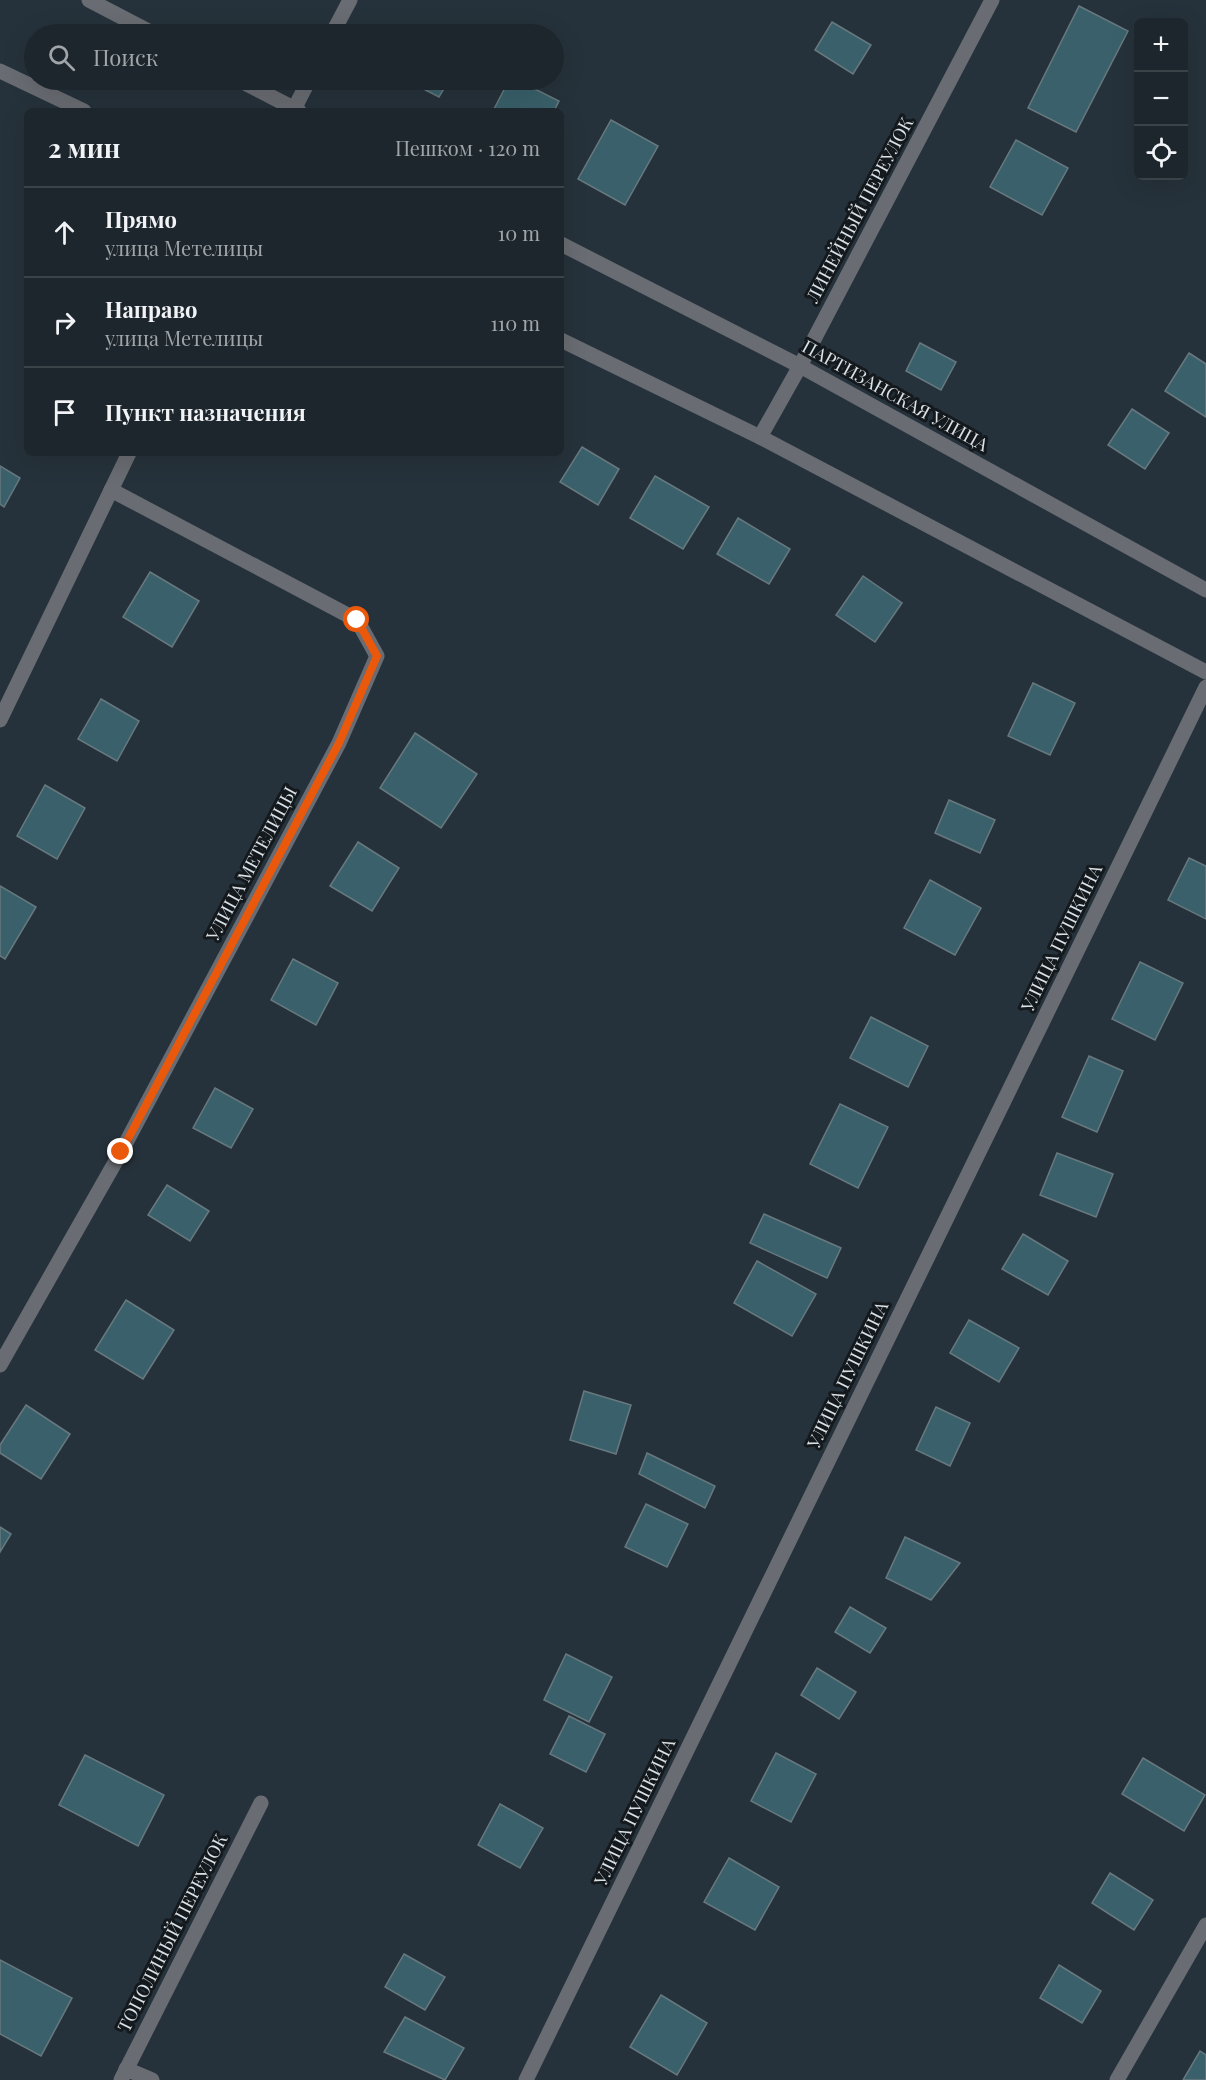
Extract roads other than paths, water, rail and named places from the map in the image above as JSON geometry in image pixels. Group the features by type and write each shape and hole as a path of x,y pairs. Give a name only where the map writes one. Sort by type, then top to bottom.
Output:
{"street":[{"path":"89,0 135,24"},
{"path":"337,24 350,0"},
{"name":"ЛИНЕЙНЫЙ ПЕРЕУЛОК","path":"759,437 800,366 992,0"},
{"path":"0,72 24,83"},
{"path":"39,90 78,108"},
{"path":"258,90 291,108"},
{"path":"296,108 304,90"},
{"name":"ПАРТИЗАНСКАЯ УЛИЦА","path":"564,246 800,366 1206,590"},
{"path":"564,341 759,437 1206,672"},
{"path":"0,720 128,456"},
{"name":"УЛИЦА МЕТЕЛИЦЫ","path":"0,1365 121,1152 339,743 377,656 357,620 111,490"},
{"name":"УЛИЦА ПУШКИНА","path":"526,2080 1206,687"},
{"name":"ТОПОЛИНЫЙ ПЕРЕУЛОК","path":"123,2074 261,1803"},
{"path":"1117,2080 1206,1925"},
{"path":"123,2074 152,2080"}]}
